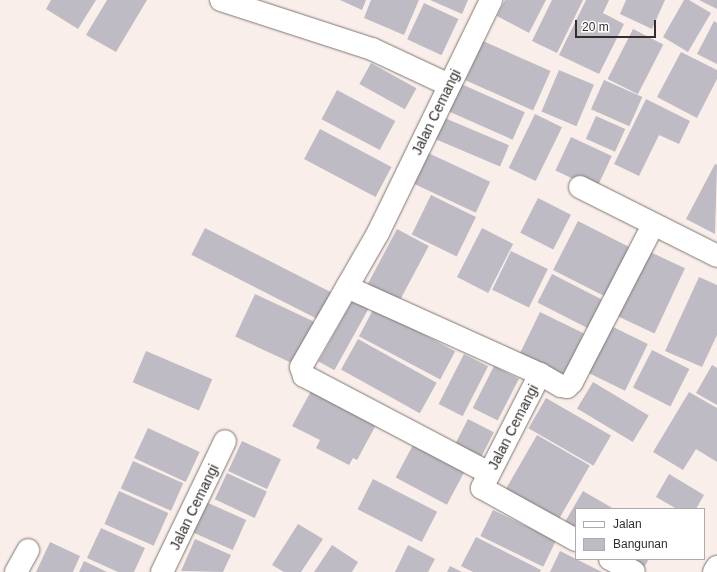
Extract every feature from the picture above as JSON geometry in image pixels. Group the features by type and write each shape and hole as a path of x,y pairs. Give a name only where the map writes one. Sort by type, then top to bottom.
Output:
{"street":[{"path":"221,0 372,49 449,86"},
{"name":"Jalan Cemangi","path":"489,473 304,376 301,366 378,233 491,0"},
{"path":"580,187 717,256"},
{"path":"540,374 567,387 572,382 653,225"},
{"name":"Jalan Cemangi","path":"347,287 540,374 482,488 575,539"},
{"name":"Jalan Cemangi","path":"162,572 225,441"},
{"path":"16,572 28,550"},
{"path":"612,560 634,572"},
{"path":"714,572 717,567"}],"building":[{"path":"51,0 96,0 78,29 46,9"},
{"path":"107,0 147,0 116,52 86,35"},
{"path":"340,0 366,0 362,10"},
{"path":"371,0 419,0 404,35 364,18"},
{"path":"430,0 468,0 462,14"},
{"path":"505,0 546,0 529,33 497,16"},
{"path":"552,0 583,0 557,53 532,41"},
{"path":"586,0 609,0 603,13 624,24 599,74 559,55"},
{"path":"626,0 665,0 652,29 620,14"},
{"path":"684,0 689,0 711,13 688,52 663,37"},
{"path":"699,0 717,0 717,9"},
{"path":"424,3 458,19 442,55 407,39"},
{"path":"714,21 717,23 717,64 697,54"},
{"path":"633,29 663,44 638,94 608,79"},
{"path":"483,41 551,71 533,110 466,80"},
{"path":"681,52 717,70 717,79 697,118 657,97"},
{"path":"371,63 416,88 405,109 359,84"},
{"path":"559,70 594,85 576,126 541,111"},
{"path":"604,80 642,97 629,126 591,109"},
{"path":"459,83 525,112 513,140 447,110"},
{"path":"337,90 395,121 380,150 322,119"},
{"path":"646,99 690,121 679,144 659,135 639,176 614,164"},
{"path":"535,114 562,127 536,181 509,168"},
{"path":"440,116 509,145 500,166 431,137"},
{"path":"596,116 625,129 615,152 586,139"},
{"path":"320,129 392,167 376,197 304,159"},
{"path":"571,137 612,156 596,190 555,171"},
{"path":"424,151 490,182 476,213 410,182"},
{"path":"715,164 717,165 715,234 686,219"},
{"path":"431,195 476,217 457,256 412,235"},
{"path":"538,198 571,215 553,250 520,233"},
{"path":"578,221 630,247 605,296 553,270"},
{"path":"205,228 332,292 318,319 191,255"},
{"path":"482,228 513,244 488,293 457,277"},
{"path":"397,229 429,246 396,308 364,291"},
{"path":"646,250 685,268 655,333 616,315"},
{"path":"511,251 548,269 529,308 492,290"},
{"path":"552,274 602,299 587,328 537,303"},
{"path":"699,277 717,285 717,335 702,367 665,351"},
{"path":"255,294 315,322 295,364 235,337"},
{"path":"355,296 371,305 334,370 319,362"},
{"path":"374,308 455,351 440,379 359,336"},
{"path":"540,312 584,333 561,381 517,360"},
{"path":"611,326 648,344 625,391 588,373"},
{"path":"358,339 437,383 420,413 341,370"},
{"path":"652,350 689,369 670,406 633,387"},
{"path":"146,351 212,379 199,410 133,382"},
{"path":"464,354 488,366 463,416 439,404"},
{"path":"712,365 717,368 717,405 696,393"},
{"path":"494,366 519,379 498,421 473,408"},
{"path":"593,382 649,415 633,442 577,409"},
{"path":"311,391 376,425 357,460 353,458 349,465 316,448 320,440 292,426"},
{"path":"689,392 717,408 717,462 696,449 683,470 653,452"},
{"path":"546,398 611,436 593,466 528,428"},
{"path":"468,419 494,432 481,458 455,445"},
{"path":"148,428 200,452 186,482 134,458"},
{"path":"537,435 590,466 556,524 503,494"},
{"path":"242,441 281,459 267,489 228,471"},
{"path":"414,443 465,470 447,505 396,477"},
{"path":"133,461 183,483 171,511 121,488"},
{"path":"227,473 267,492 255,518 215,499"},
{"path":"669,474 704,495 697,508 675,508 656,497"},
{"path":"373,479 437,512 422,542 358,509"},
{"path":"119,491 168,513 154,546 104,524"},
{"path":"583,491 612,508 575,508 575,534 562,527"},
{"path":"206,502 246,520 233,550 193,532"},
{"path":"493,510 556,541 543,567 480,536"},
{"path":"298,524 323,539 301,572 284,572 272,565"},
{"path":"101,528 145,548 134,572 118,572 87,558"},
{"path":"476,537 541,570 540,572 473,572 461,566"},
{"path":"195,539 231,555 223,572 181,571"},
{"path":"50,542 80,556 73,572 36,572"},
{"path":"332,545 358,562 352,572 314,572"},
{"path":"408,545 435,559 428,572 395,572"},
{"path":"560,551 575,558 575,560 578,560 602,572 550,572"},
{"path":"619,560 648,560 641,572"},
{"path":"84,561 107,572 79,572"},
{"path":"450,566 462,572 447,572"}]}
